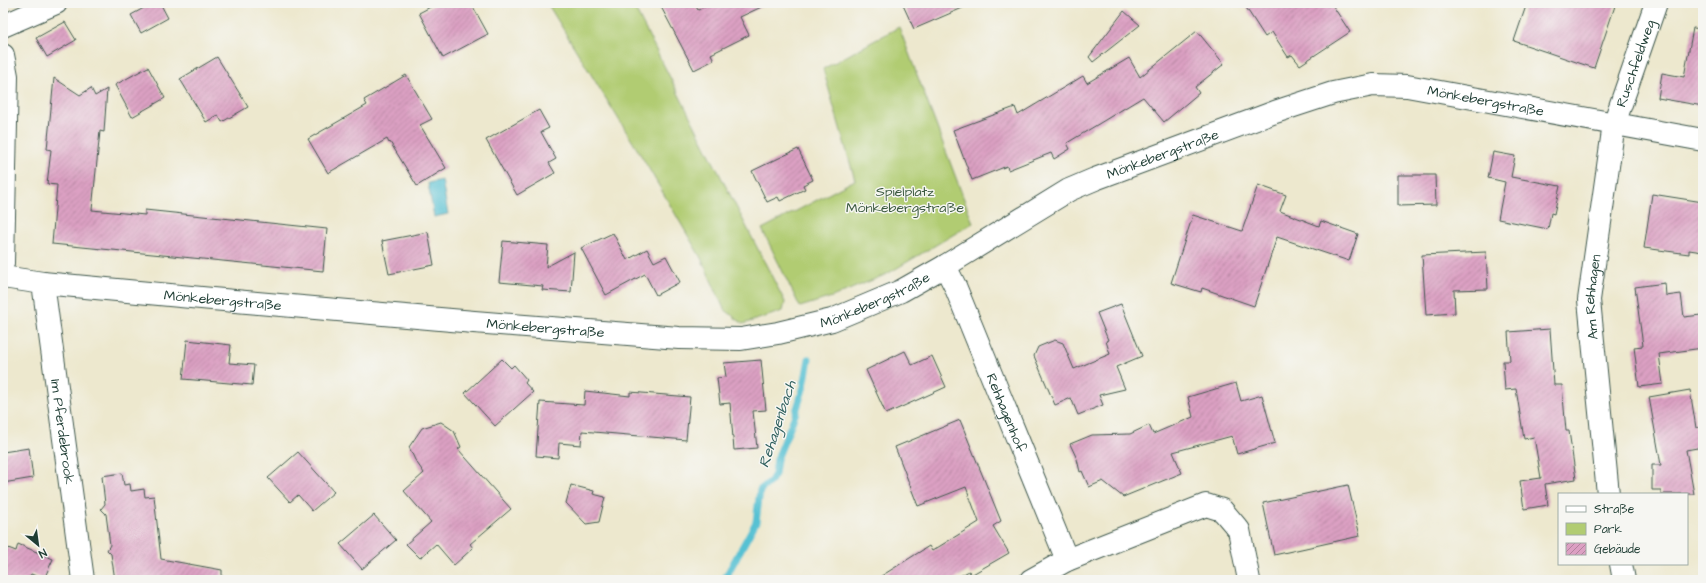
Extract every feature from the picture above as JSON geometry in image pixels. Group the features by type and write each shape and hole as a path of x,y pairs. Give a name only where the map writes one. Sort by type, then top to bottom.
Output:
{"street":[{"path":"3,26 56,3"},
{"name":"Ruschfeldweg","path":"1614,124 1656,3"},
{"path":"3,56 7,76 3,263"},
{"name":"Mönkebergstraße","path":"3,277 43,283 474,322 679,338 741,339 778,333 832,320 901,291 945,266 1069,190 1275,112 1332,93 1373,85 1407,86 1703,140"},
{"name":"Am Rehhagen","path":"1608,493 1589,300 1614,124"},
{"name":"Rehhagenhof","path":"945,266 955,286 1067,560"},
{"name":"Im Pferdebrook","path":"43,283 83,580"},
{"path":"1031,580 1067,560 1206,505 1222,510 1238,530 1249,580"},
{"path":"1622,565 1624,580"}],"green space":[{"path":"547,3 632,3 785,302 783,311 743,324 724,309 701,258 645,162"},
{"name":"Spielplatz Mönkebergstraße","path":"899,27 973,223 887,274 832,297 800,307 762,229 855,180 823,69"}],"water":[{"path":"442,180 448,214 434,217 428,183"}],"building":[{"path":"153,3 160,3 168,18 141,33 131,15"},
{"path":"438,3 471,3 488,34 443,58 419,13"},
{"path":"659,3 694,3 698,10 712,3 770,3 740,17 749,35 711,54 714,60 694,70"},
{"path":"902,3 974,3 914,29"},
{"path":"1243,3 1331,3 1350,32 1300,65 1292,55 1288,57 1272,32 1265,37"},
{"path":"1527,3 1616,3 1594,68 1514,41"},
{"path":"1124,11 1140,25 1093,62 1089,57"},
{"path":"65,22 76,40 47,57 36,38"},
{"path":"1693,28 1703,29 1703,106 1658,98 1662,73 1684,77"},
{"path":"1197,31 1224,64 1195,87 1199,93 1164,122 1143,97 1067,143 1070,149 1054,159 1051,153 1008,170 1007,166 972,180 953,130 1015,107 1018,115 1083,76 1087,83 1129,58 1140,77"},
{"path":"217,57 248,107 222,122 218,115 206,122 180,79"},
{"path":"148,67 165,98 132,117 115,85"},
{"path":"406,75 432,119 420,125 446,168 417,186 387,139 328,173 308,139 367,105 364,100"},
{"path":"54,78 80,95 91,88 95,96 107,89 104,132 100,131 92,210 145,215 145,210 327,229 323,271 52,244 57,185 47,184 51,150 47,149"},
{"path":"539,110 549,128 541,132 556,159 549,163 555,173 517,195 486,140"},
{"path":"798,149 813,180 803,185 805,189 780,201 778,197 767,202 752,171"},
{"path":"1493,152 1515,156 1511,177 1560,186 1554,214 1551,213 1548,229 1498,219 1505,182 1488,178"},
{"path":"1398,175 1435,175 1436,205 1398,206"},
{"path":"1258,185 1286,195 1280,211 1319,226 1321,221 1358,234 1349,261 1277,237 1254,306 1202,288 1201,292 1171,283 1193,215 1242,231"},
{"path":"1652,194 1703,202 1703,252 1689,250 1689,254 1644,248"},
{"path":"428,232 434,265 389,274 382,241"},
{"path":"613,233 627,260 647,249 654,262 666,256 680,282 656,295 645,274 606,295 581,248"},
{"path":"503,241 548,245 546,267 574,252 571,292 542,290 543,286 499,282"},
{"path":"1486,252 1488,289 1454,290 1455,313 1426,315 1422,255"},
{"path":"1665,283 1666,296 1681,294 1684,317 1701,315 1703,348 1659,354 1663,384 1639,387 1634,347 1643,346 1635,287"},
{"path":"1121,304 1142,356 1116,367 1125,389 1099,395 1103,405 1078,415 1071,398 1055,405 1034,356 1038,347 1055,340 1063,343 1074,369 1110,354 1106,341 1108,340 1097,313"},
{"path":"1550,329 1554,385 1562,385 1566,431 1569,431 1576,479 1545,484 1548,505 1524,509 1520,481 1541,478 1534,437 1524,439 1516,389 1505,390 1503,361 1510,361 1508,332"},
{"path":"187,340 231,345 229,363 254,365 252,385 183,379"},
{"path":"905,351 912,365 932,356 946,387 886,414 866,370"},
{"path":"502,359 511,368 514,365 527,380 525,383 533,392 495,426 465,393"},
{"path":"761,360 766,410 753,411 757,448 734,450 730,403 720,404 717,378 726,377 724,363"},
{"path":"1236,383 1241,401 1262,395 1275,443 1237,454 1232,436 1173,452 1182,473 1123,497 1103,481 1089,487 1082,471 1080,472 1077,459 1070,444 1092,435 1130,434 1149,425 1153,434 1193,417 1188,397"},
{"path":"1690,390 1696,428 1703,426 1703,447 1686,450 1694,494 1661,493 1661,490 1652,490 1652,465 1661,465 1649,397"},
{"path":"585,391 630,396 630,392 690,397 686,440 582,431 581,445 559,443 558,458 536,456 540,402 584,405"},
{"path":"960,420 1001,521 993,526 1009,553 971,575 969,571 953,580 875,580 929,546 932,551 979,522 966,487 918,506 895,447"},
{"path":"441,422 454,431 461,447 458,449 511,509 470,544 473,548 454,565 436,544 420,558 406,544 431,522 404,491 424,473 415,460 409,447 422,428"},
{"path":"29,448 33,478 3,483 3,452"},
{"path":"298,452 334,492 312,511 298,495 290,502 268,478"},
{"path":"122,473 124,485 130,484 131,491 144,489 145,497 154,496 161,559 222,570 222,580 115,580 111,554 107,550 110,545 106,514 101,509 105,504 102,476"},
{"path":"571,485 594,491 593,494 605,497 599,522 586,524 566,503"},
{"path":"1348,485 1360,536 1274,555 1263,503"},
{"path":"374,515 396,540 362,569 340,544"},
{"path":"18,544 53,559 44,579 31,574 29,580 3,580 3,546 16,551"}],"waterway":[{"name":"Rehagenbach","path":"724,580 756,522 760,490 771,481 775,474 777,459 795,415 804,386 809,359"}]}
